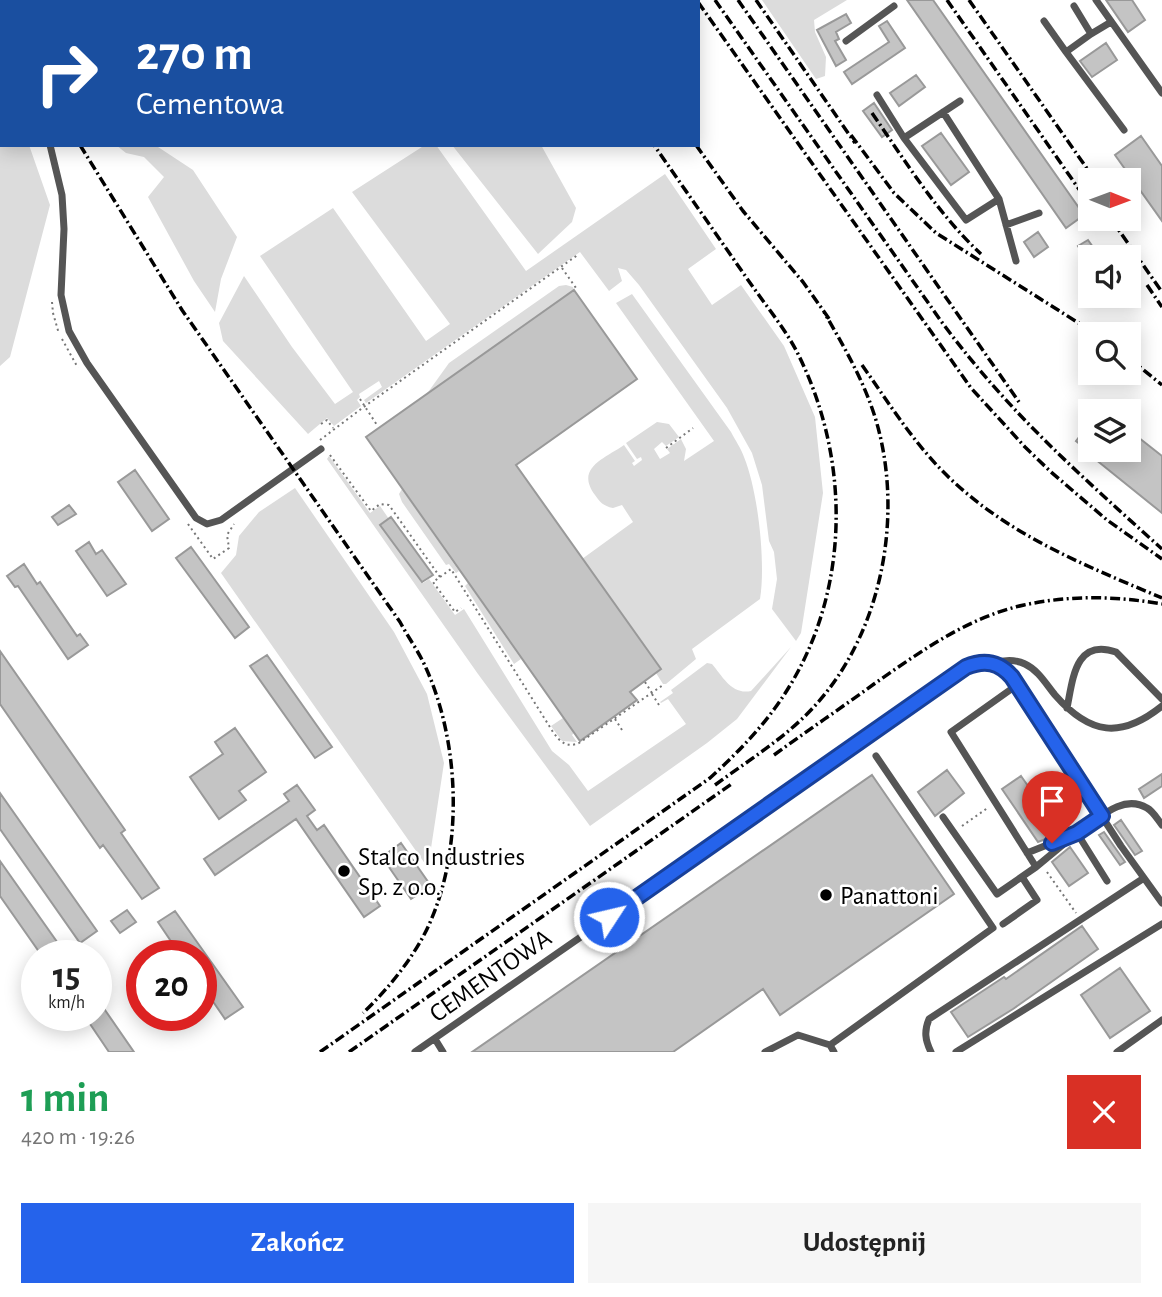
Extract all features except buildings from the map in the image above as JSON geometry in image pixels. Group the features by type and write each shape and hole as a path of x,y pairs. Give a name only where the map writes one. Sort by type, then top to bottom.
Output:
{"lane":[{"path":"1096,0 1162,93"},
{"path":"846,41 894,6"},
{"path":"1073,6 1091,34"},
{"path":"1044,21 1124,130"},
{"path":"1066,52 1111,22"},
{"path":"877,95 904,138 966,220 999,200"},
{"path":"904,138 960,101"},
{"path":"943,112 999,200 1016,261"},
{"path":"50,147 62,195 64,229 61,295 69,331 87,363 196,518 206,524 217,523 323,447"},
{"path":"1006,225 1039,213"},
{"path":"1162,699 1116,652 1107,649 1085,654 1077,662 1066,708 1089,723 1116,729 1142,722 1162,706"},
{"name":"CEMENTOWA","path":"415,1052 966,667 981,663 1015,661 1025,664 1034,670 1066,708"},
{"path":"992,663 1007,672 1017,685 1121,846 1162,903"},
{"path":"1017,685 951,732 1027,853 1039,865"},
{"path":"765,1052 799,1035 832,1049 993,928 876,756"},
{"path":"943,817 997,894 1039,865 1077,833 1121,804 1134,803 1149,808 1162,825"},
{"path":"1027,853 1077,833"},
{"path":"1077,833 1107,881"},
{"path":"1003,924 1037,900 1022,877"},
{"path":"931,1052 926,1042 925,1029 929,1018 1144,878"},
{"path":"956,1052 1162,923"},
{"path":"1117,1052 1162,1020"},
{"path":"435,1039 443,1052"}],"path":[{"path":"323,447 319,439 579,254"},
{"path":"561,267 576,288"},
{"path":"52,299 58,332 77,367"},
{"path":"360,399 377,425"},
{"path":"321,424 327,419 334,428"},
{"path":"666,447 693,428"},
{"path":"326,456 330,454 371,511 380,504 388,505 440,577"},
{"path":"187,523 212,559 229,548 228,535 235,522"},
{"path":"461,608 455,612 433,582 451,569 560,742 567,745 577,744 663,685"},
{"path":"645,682 659,705"},
{"path":"615,718 622,730"},
{"path":"953,832 995,802"},
{"path":"1039,865 1081,920"}],"shaded area":[{"path":"762,0 847,0 814,20 815,32 826,57 825,76 816,79"},
{"path":"0,147 30,147 50,205 10,357 0,366"},
{"path":"118,147 158,147 193,170 237,237 221,279 215,312 194,281 148,197 164,177 144,157 126,153"},
{"path":"422,147 437,147 526,271 665,174 716,249 688,269 712,305 741,285 784,346 815,417 823,493 801,633 796,641 772,609 777,579 774,552 769,541 762,485 752,453 727,408 626,270 618,268 622,281 609,291 580,252 366,403 364,400 382,387 379,381 359,394 357,400 361,406 334,426 327,418 308,434 223,341 219,323 244,276 335,404 353,392 260,256 333,208 426,341 450,324 352,192"},
{"path":"454,147 542,147 576,208 572,222 538,254"},
{"path":"566,285 574,290 426,395 449,363 559,286"},
{"path":"632,294 731,432 741,450 757,507 761,547 760,599 692,649 696,659 666,684 663,684 656,673 661,669 582,559 633,522 622,505 613,508 607,506 595,495 588,478 594,465 624,445 635,461 632,463 634,466 642,460 641,457 637,459 626,443 657,422 669,424 679,437 666,446 662,442 654,449 660,459 670,453 667,449 681,439 686,449 684,461 714,441 616,303"},
{"path":"329,456 370,513 380,506 389,519 381,525 423,583 429,579 455,615 464,609 552,751 569,765 588,791 686,724 668,699 660,702 673,693 671,690 707,663 712,664 733,688 744,692 751,691 791,647 737,719 590,826 478,674 327,459"},
{"path":"295,488 394,632 427,694 444,763 428,868 221,573 236,555 239,536 259,512"},
{"path":"402,489 459,571 456,573 449,564 446,565 402,502 399,494"},
{"path":"468,583 521,659 514,664 465,586"},
{"path":"563,718 577,742 562,741 551,726"}],"railway":[{"path":"715,0 966,354 1046,441 1162,549"},
{"path":"738,0 1019,402"},
{"path":"756,0 855,143"},
{"path":"947,0 1078,188"},
{"path":"969,0 1087,168"},
{"path":"700,5 971,388 1051,472 1107,520 1162,559"},
{"path":"872,113 936,204 981,254"},
{"path":"851,135 894,193 936,233 1078,323"},
{"path":"81,147 182,310 400,622 423,662 438,699 446,731 453,801 447,870 438,903 419,944 381,995 363,1013"},
{"path":"320,1052 710,778 775,708 800,667 818,624 830,579 836,532 835,486 828,439 815,394 785,332 655,147"},
{"path":"697,147 743,211 803,282 830,320"},
{"path":"1119,231 1162,292"},
{"path":"1147,285 1162,307"},
{"path":"715,785 794,726 830,687 852,653 868,616 880,577 888,496 884,456 865,389 824,312"},
{"path":"862,365 929,457 979,503 1054,550 1162,598"},
{"path":"1141,368 1162,385"},
{"path":"774,755 909,660 945,637 983,618 1024,605 1076,598 1127,599 1162,604"},
{"path":"349,1052 733,783"}],"place":[{"name":"Stalco Industries Sp. z o.o.","path":"344,871"},
{"name":"Panattoni","path":"826,895"}],"route":[{"path":"609,917 974,664 997,664 1012,677 1102,816 1077,833 1052,843"}]}
